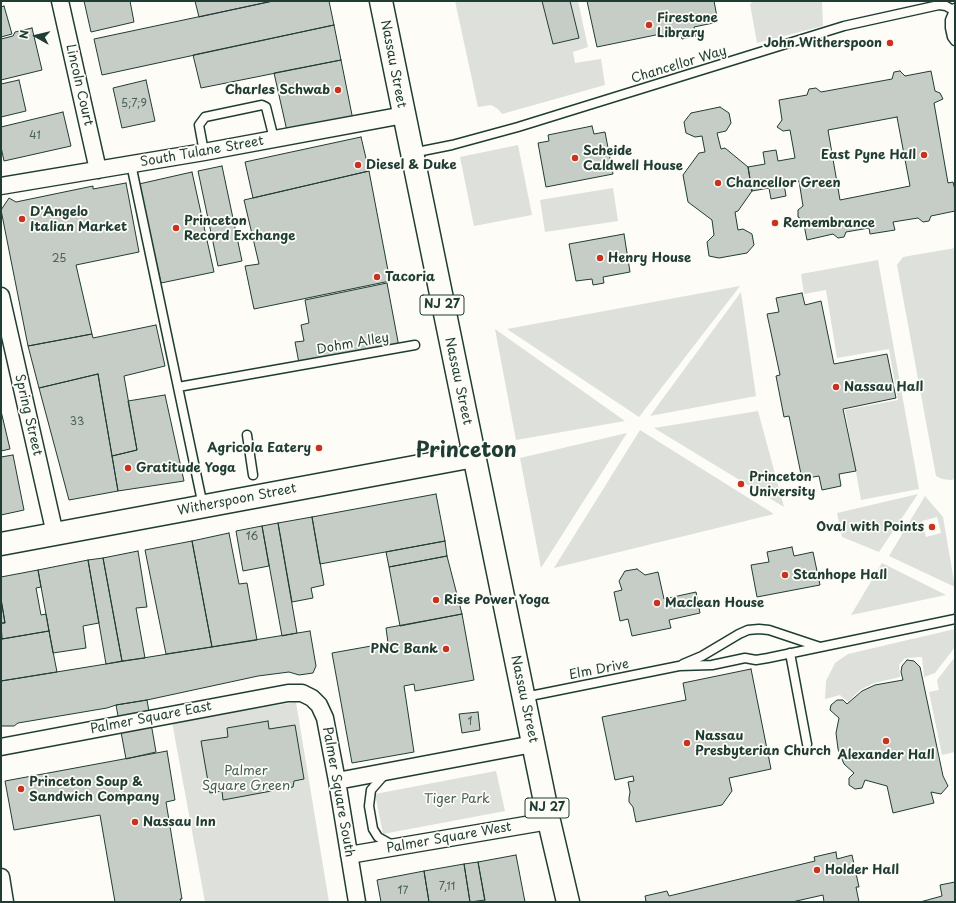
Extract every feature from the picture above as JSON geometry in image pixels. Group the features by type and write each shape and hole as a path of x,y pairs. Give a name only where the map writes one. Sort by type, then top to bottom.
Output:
{"main road":[{"name":"Nassau Street","path":"380,1 549,821 568,902"},
{"name":"Witherspoon Street","path":"1,544 474,456"}],"street":[{"name":"Lincoln Court","path":"60,1 98,170"},
{"name":"South Tulane Street","path":"1,186 204,152 404,115"},
{"name":"Spring Street","path":"1,296 55,534"},
{"name":"Palmer Square East","path":"1,747 288,692 302,693"},
{"name":"Palmer Square South","path":"302,693 312,698 319,704 325,718 357,902"},
{"path":"337,781 533,744"},
{"name":"Palmer Square West","path":"349,855 549,821"},
{"path":"1,877 5,902"}],"lane":[{"name":"Chancellor Way","path":"411,154 452,145 518,127 844,26 939,5 954,9"},
{"path":"954,9 950,20 950,28 952,37 955,41"},
{"path":"204,152 199,125 205,117 262,105 266,107 274,139"},
{"path":"131,164 203,506"},
{"name":"Dohm Alley","path":"178,387 415,345"},
{"path":"247,435 253,475"},
{"name":"Elm Drive","path":"524,697 679,666 712,665 745,658 756,660 768,658 955,619"},
{"name":"Elm Drive","path":"679,666 702,656 732,637 748,630 769,630 820,646"},
{"path":"790,653 807,744"},
{"path":"386,772 372,790 369,806 373,829 378,837 397,847"}],"green space":[{"path":"455,1 542,1 553,44 579,38 570,1 578,1 588,47 573,52 575,63 601,59 605,85 502,114 498,109 491,105 478,107"},
{"path":"753,1 822,1 823,26 757,43 750,4"},
{"path":"518,145 532,215 474,226 460,157"},
{"path":"613,188 618,221 545,232 540,200"},
{"path":"955,248 955,479 951,480 942,479 936,476 897,265 903,257"},
{"path":"878,260 919,489 861,500 845,410 898,400 889,349 837,358 826,290 804,294 801,274"},
{"path":"740,286 639,417 507,329"},
{"path":"741,292 756,396 650,416"},
{"path":"495,329 625,421 516,440"},
{"path":"758,411 784,507 654,428"},
{"path":"640,430 774,514 554,568"},
{"path":"627,433 541,568 520,458"},
{"path":"918,494 879,552 842,537 837,513"},
{"path":"925,496 943,517 955,587 889,556","holes":["937,517 941,533 926,537 922,521"]},
{"path":"882,563 946,595 851,615"},
{"path":"955,629 955,647 935,673 924,677 922,657 905,658 899,665 900,677 874,683 860,690 848,702 840,695 825,699 826,681 835,663 848,654"},
{"path":"955,657 955,752 942,755 929,692 939,690 937,680"},
{"name":"Palmer Square Green","path":"296,702 329,902 205,902 172,722"},
{"name":"Tiger Park","path":"496,771 505,811 383,834 375,794"}],"building":[{"path":"84,1 130,1 134,22 91,32"},
{"path":"195,1 273,1 199,17"},
{"path":"273,1 329,1 334,25 102,75 94,39"},
{"path":"542,1 570,1 579,38 553,44"},
{"name":"Firestone Library","path":"587,1 714,1 718,22 694,27 696,36 682,39 680,30 597,47"},
{"path":"4,6 12,34 1,37 1,7"},
{"path":"334,25 341,60 201,88 193,55"},
{"path":"32,28 42,70 1,80 1,39 13,36 15,32"},
{"path":"341,60 353,120 287,131 274,73"},
{"name":"East Pyne Hall","path":"900,71 905,76 931,71 935,91 940,93 943,99 934,103 948,183 953,182 955,190 955,211 931,216 929,221 923,222 918,218 893,222 895,230 870,234 869,228 846,232 844,237 838,238 833,234 807,240 803,220 798,217 798,210 803,206 799,181 784,184 786,196 771,199 769,188 752,191 748,167 765,164 763,152 776,150 778,161 795,158 790,130 783,131 777,127 782,120 779,100 807,95 809,89 816,88 821,92 892,79 894,72","holes":["897,117 910,186 840,200 828,130"]},
{"path":"19,80 26,111 1,117 1,84"},
{"path":"146,80 155,121 122,128 113,88"},
{"name":"Chancellor Green","path":"720,107 729,113 731,123 726,131 717,133 721,149 725,148 748,167 752,191 738,211 735,212 738,230 743,229 752,234 754,245 747,253 719,258 709,256 707,242 714,235 712,220 688,202 683,175 699,153 705,152 702,136 695,137 686,133 684,122 691,113"},
{"path":"63,112 71,146 4,161 1,147 1,127"},
{"name":"Scheide Caldwell House","path":"592,126 594,134 605,132 613,174 546,187 538,143 549,141 548,135"},
{"path":"361,137 369,171 253,198 245,162"},
{"path":"222,166 242,261 218,266 198,171"},
{"path":"369,171 390,281 254,309 245,266 259,264 244,200"},
{"name":"Princeton Record Exchange","path":"192,172 214,272 161,283 139,184"},
{"path":"126,183 139,252 76,265 92,334 28,346 1,210 9,198 16,202 93,186 93,189"},
{"name":"Henry House","path":"624,234 630,272 603,277 604,283 593,285 592,279 576,281 569,244"},
{"path":"387,283 399,347 299,363 295,342 304,341 301,325 309,323 305,300"},
{"name":"Nassau Hall","path":"802,293 805,305 821,301 834,364 887,354 896,398 843,409 856,471 839,474 841,486 822,490 819,476 802,479 789,416 784,417 776,376 780,375 767,314 779,312 776,298"},
{"path":"156,325 165,366 124,376 137,450 112,456 98,374 39,388 28,346 92,334 93,338"},
{"path":"98,374 118,491 69,500 39,388"},
{"path":"165,395 184,481 118,491 112,456 137,450 128,401"},
{"path":"1,411 10,449 1,451"},
{"path":"13,455 24,510 1,515 1,457"},
{"path":"436,494 445,541 320,564 312,517"},
{"path":"312,517 324,585 311,588 313,598 292,602 278,523"},
{"path":"278,523 297,633 282,636 262,526"},
{"path":"262,526 269,566 243,571 236,531"},
{"path":"229,533 239,584 247,583 257,640 212,647 192,541"},
{"path":"192,541 212,647 166,654 145,550"},
{"path":"445,541 447,556 389,567 386,552"},
{"name":"Stanhope Hall","path":"792,547 794,556 813,552 820,585 757,597 751,565 769,562 767,552"},
{"path":"138,551 147,607 136,608 145,658 122,661 103,558"},
{"path":"447,556 462,614 400,626 389,567"},
{"path":"103,558 122,661 106,664 88,560"},
{"path":"88,560 99,623 83,626 86,648 53,653 38,570"},
{"name":"Maclean House","path":"637,569 645,575 658,572 664,599 696,592 700,613 669,620 671,628 632,636 628,619 620,621 614,592 622,590 619,581 625,571"},
{"path":"38,570 41,587 36,588 41,615 46,614 49,631 2,639 1,623 5,623 1,599 1,577"},
{"path":"1,599 5,623 1,623"},
{"path":"462,614 474,680 415,691 414,684 404,686 414,752 352,763 332,653 388,643 386,628"},
{"path":"49,631 57,672 1,681 1,634 2,639"},
{"path":"310,631 316,666 313,673 299,675 289,672 258,676 107,708 18,723 14,726 1,726 1,681"},
{"name":"Alexander Hall","path":"907,660 914,661 920,667 943,776 948,786 941,794 931,792 934,803 893,813 887,786 865,780 862,788 855,789 849,785 849,778 854,773 844,764 838,749 836,733 839,718 830,710 831,705 837,700 843,700 847,704 862,691 875,685 903,680 901,672 902,666"},
{"name":"Nassau Presbyterian Church","path":"751,669 771,769 729,778 732,791 722,805 636,822 633,807 629,802 630,792 628,782 634,781 633,776 615,780 602,717 686,700 683,683"},
{"path":"147,700 156,752 126,759 116,705"},
{"path":"478,712 480,730 462,733 459,714"},
{"path":"268,721 269,729 295,725 304,779 294,781 293,787 223,800 222,791 210,793 201,741 228,737 227,728"},
{"name":"Nassau Inn","path":"167,751 175,800 166,802 182,899 180,899 181,902 115,902 100,815 14,830 5,781"},
{"name":"Holder Hall","path":"836,852 837,859 852,855 859,887 856,887 859,902 824,902 823,895 792,902 643,902 646,901 645,896 667,891 669,896 815,861 814,857"},
{"path":"516,855 525,902 485,902 478,862"},
{"path":"478,862 485,900 470,902 464,864"},
{"path":"464,864 470,902 429,902 424,871"},
{"path":"424,871 429,902 381,902 377,880"},
{"path":"955,882 955,902 920,902 942,896 940,885"}],"place":[{"name":"Firestone Library","path":"649,25"},
{"name":"John Witherspoon","path":"890,43"},
{"name":"Charles Schwab","path":"338,90"},
{"name":"East Pyne Hall","path":"924,155"},
{"name":"Scheide Caldwell House","path":"575,158"},
{"name":"Diesel & Duke","path":"358,165"},
{"name":"Chancellor Green","path":"718,183"},
{"name":"D'Angelo Italian Market","path":"22,219"},
{"name":"Remembrance","path":"775,223"},
{"name":"Princeton Record Exchange","path":"176,228"},
{"name":"Henry House","path":"600,258"},
{"name":"Tacoria","path":"377,277"},
{"name":"Nassau Hall","path":"836,387"},
{"name":"Agricola Eatery","path":"319,448"},
{"name":"Gratitude Yoga","path":"128,468"},
{"name":"Princeton University","path":"741,484"},
{"name":"Oval with Points","path":"932,527"},
{"name":"Stanhope Hall","path":"785,575"},
{"name":"Rise Power Yoga","path":"436,600"},
{"name":"Maclean House","path":"657,603"},
{"name":"PNC Bank","path":"446,649"},
{"name":"Alexander Hall","path":"886,741"},
{"name":"Nassau Presbyterian Church","path":"687,743"},
{"name":"Princeton Soup & Sandwich Company","path":"21,789"},
{"name":"Nassau Inn","path":"135,822"},
{"name":"Holder Hall","path":"817,870"}],"district":[{"name":"Princeton","path":"466,451"}]}
